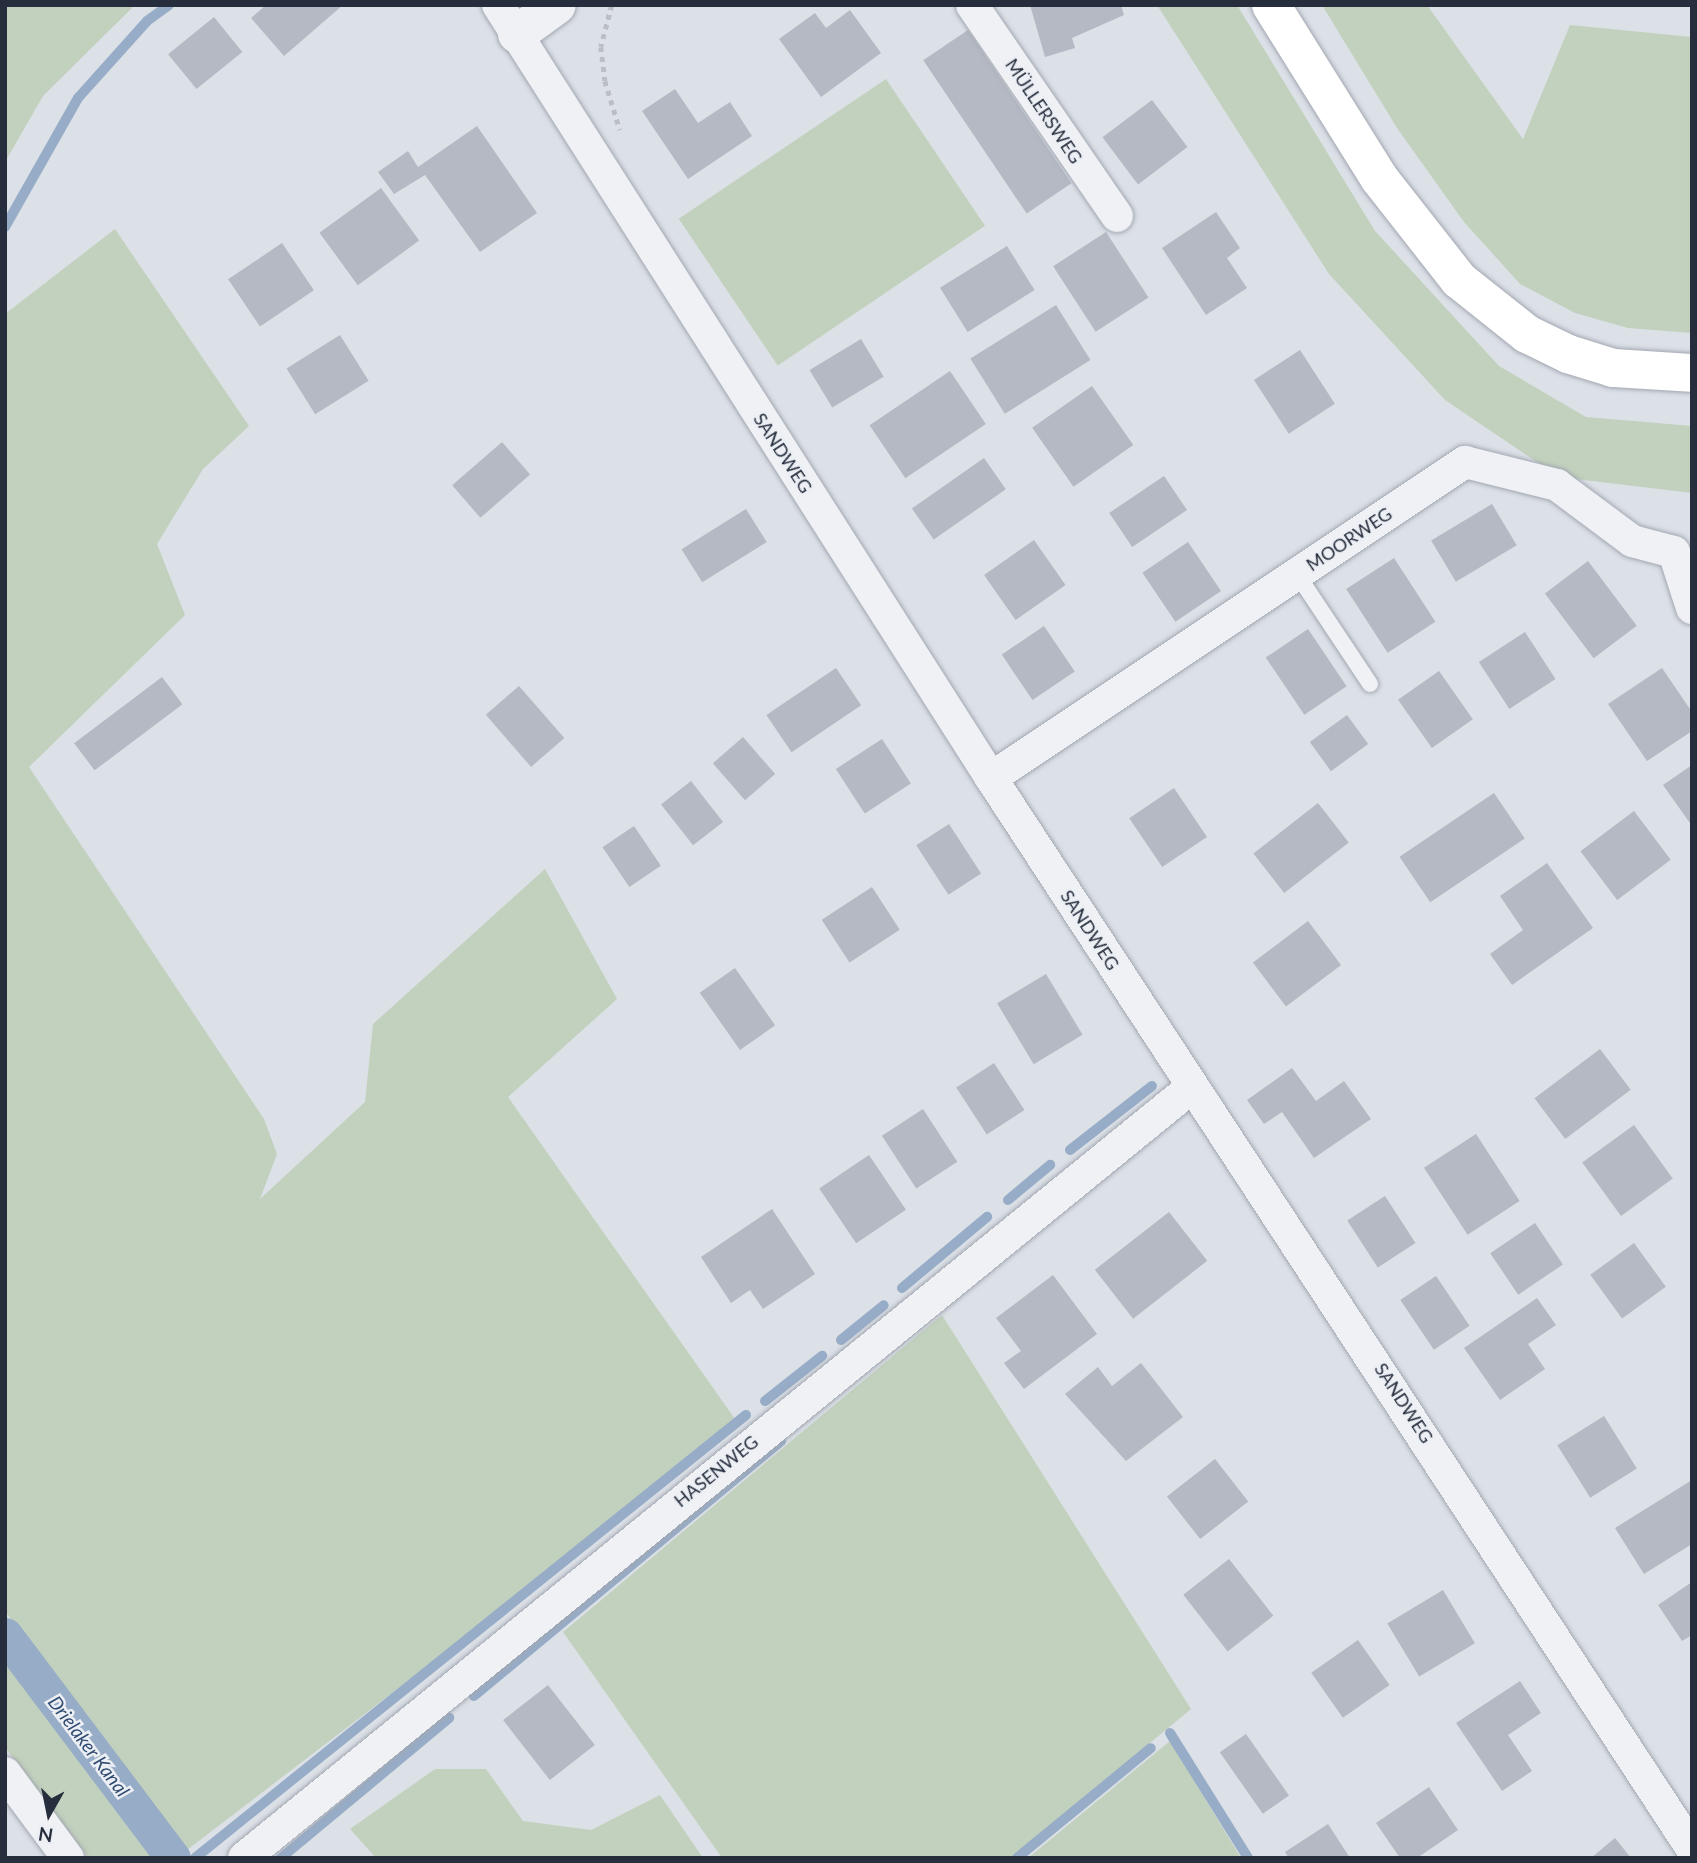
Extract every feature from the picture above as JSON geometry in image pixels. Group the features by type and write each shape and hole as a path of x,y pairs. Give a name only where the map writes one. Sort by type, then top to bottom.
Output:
{"highway":[{"path":"1271,5 1379,178 1459,280 1527,334 1568,354 1613,368 1692,373"}],"street":[{"path":"508,20 557,5"},
{"name":"MÜLLERSWEG","path":"972,5 1117,216"},
{"name":"SANDWEG","path":"508,20 991,778 1692,1849"},
{"name":"MOORWEG","path":"991,778 1465,462 1557,485 1632,541 1674,552 1692,608"},
{"name":"HASENWEG","path":"244,1858 1192,1087"},
{"path":"5,1773 68,1858"}],"lane":[{"path":"1297,574 1370,684"}],"path":[{"path":"612,5 601,47 604,81 622,135"}],"green space":[{"path":"5,5 135,5 43,96 5,162"},
{"path":"1157,5 1237,5 1375,231 1499,366 1586,417 1692,426 1692,493 1559,477 1445,400 1329,274"},
{"path":"1322,5 1427,5 1523,139 1570,25 1692,37 1692,333 1628,328 1575,313 1520,284 1464,222 1397,128"},
{"path":"886,79 985,226 778,366 679,219"},
{"path":"115,229 249,426 203,469 157,544 185,615 29,767 264,1119 277,1154 260,1199 365,1102 373,1024 545,869 617,999 508,1097 735,1419 477,1628 183,1853 5,1611 5,314"},
{"path":"942,1315 1191,1709 1011,1858 722,1858 563,1632"},
{"path":"5,1655 162,1858 88,1858 5,1747"},
{"path":"1170,1741 1241,1858 1028,1858"},
{"path":"435,1769 486,1769 523,1821 591,1830 660,1795 703,1858 376,1858 350,1829"}],"building":[{"path":"266,5 343,5 284,56 251,18"},
{"path":"1030,5 1121,5 1124,15 1072,38 1075,48 1045,57"},
{"path":"850,10 881,53 821,97 779,39 815,13 826,28"},
{"path":"214,17 242,52 196,89 168,54"},
{"path":"968,30 1071,183 1027,214 923,60"},
{"path":"675,89 698,123 730,102 752,136 688,179 642,111"},
{"path":"1152,100 1188,147 1138,184 1102,137"},
{"path":"477,126 537,213 480,252 425,175 394,194 378,172 408,151 418,167"},
{"path":"381,188 419,241 358,285 320,233"},
{"path":"1216,212 1240,248 1227,258 1247,288 1206,315 1162,248"},
{"path":"1106,232 1148,297 1096,332 1053,266"},
{"path":"282,243 314,290 260,327 228,279"},
{"path":"1007,246 1035,290 968,332 940,288"},
{"path":"1056,305 1090,360 1005,414 970,359"},
{"path":"340,335 369,381 315,414 287,368"},
{"path":"861,339 884,377 832,408 810,370"},
{"path":"1300,350 1335,404 1289,434 1254,380"},
{"path":"950,371 986,424 905,478 870,425"},
{"path":"1092,386 1133,445 1073,487 1032,428"},
{"path":"502,442 530,474 480,518 452,485"},
{"path":"984,458 1006,489 934,540 912,508"},
{"path":"1164,476 1187,510 1132,547 1109,513"},
{"path":"1492,504 1517,545 1456,582 1431,541"},
{"path":"746,509 767,542 702,582 682,549"},
{"path":"1034,540 1066,585 1016,620 984,575"},
{"path":"1188,542 1221,591 1175,622 1142,573"},
{"path":"1394,558 1435,622 1388,653 1346,589"},
{"path":"1588,561 1637,626 1594,658 1545,593"},
{"path":"1044,626 1075,672 1032,700 1002,655"},
{"path":"1308,629 1347,686 1304,715 1266,658"},
{"path":"1525,632 1555,679 1509,709 1479,662"},
{"path":"836,668 861,705 792,752 766,715"},
{"path":"1662,668 1692,712 1692,731 1647,761 1608,704"},
{"path":"1439,671 1473,719 1432,748 1398,700"},
{"path":"162,677 182,704 95,770 74,743"},
{"path":"519,686 564,738 531,767 486,715"},
{"path":"1347,715 1368,744 1331,771 1310,742"},
{"path":"743,737 775,774 745,800 713,763"},
{"path":"882,739 911,783 865,813 836,769"},
{"path":"1692,765 1692,826 1663,785"},
{"path":"691,781 723,822 693,845 661,804"},
{"path":"1174,788 1207,837 1162,867 1129,818"},
{"path":"1494,793 1525,839 1430,902 1399,857"},
{"path":"1318,803 1349,842 1284,893 1253,853"},
{"path":"1634,811 1671,860 1617,900 1580,851"},
{"path":"949,824 981,873 948,895 916,845"},
{"path":"634,826 661,866 629,887 602,847"},
{"path":"1547,863 1593,928 1512,985 1490,954 1523,930 1500,896"},
{"path":"872,887 900,930 849,962 822,920"},
{"path":"1308,921 1341,965 1286,1006 1253,963"},
{"path":"735,968 775,1025 740,1050 700,993"},
{"path":"1046,974 1083,1035 1034,1064 997,1003"},
{"path":"1600,1049 1631,1090 1565,1139 1535,1098"},
{"path":"994,1063 1024,1110 987,1134 956,1088"},
{"path":"1292,1068 1316,1101 1344,1081 1371,1119 1314,1158 1282,1112 1264,1124 1247,1100"},
{"path":"923,1109 957,1162 916,1189 882,1136"},
{"path":"1634,1125 1673,1178 1621,1216 1582,1163"},
{"path":"1476,1134 1520,1201 1468,1235 1424,1168"},
{"path":"869,1155 906,1210 856,1243 819,1189"},
{"path":"1385,1196 1415,1243 1378,1267 1347,1221"},
{"path":"772,1209 815,1274 763,1309 750,1290 731,1303 701,1257"},
{"path":"1169,1212 1207,1261 1133,1319 1095,1270"},
{"path":"1535,1223 1563,1264 1518,1295 1490,1253"},
{"path":"1634,1243 1666,1287 1622,1318 1590,1275"},
{"path":"1053,1275 1097,1334 1024,1389 1004,1363 1021,1351 996,1318"},
{"path":"1436,1276 1470,1326 1434,1350 1400,1300"},
{"path":"1537,1298 1556,1325 1528,1344 1545,1369 1500,1400 1464,1348"},
{"path":"1141,1363 1183,1417 1126,1461 1065,1394 1098,1367 1112,1386"},
{"path":"1604,1416 1637,1469 1590,1498 1557,1445"},
{"path":"1215,1459 1248,1502 1200,1539 1167,1497"},
{"path":"1692,1480 1692,1544 1644,1574 1615,1528"},
{"path":"1229,1559 1273,1616 1228,1651 1183,1595"},
{"path":"1692,1582 1692,1635 1682,1641 1658,1605"},
{"path":"1443,1590 1475,1643 1419,1677 1387,1623"},
{"path":"1358,1640 1390,1685 1343,1718 1311,1673"},
{"path":"1520,1681 1541,1713 1508,1735 1532,1771 1502,1791 1456,1723"},
{"path":"548,1685 595,1745 550,1780 503,1720"},
{"path":"1246,1734 1289,1795 1263,1814 1220,1752"},
{"path":"1429,1787 1458,1830 1417,1858 1400,1858 1376,1823"},
{"path":"1328,1824 1350,1858 1289,1858 1285,1852"},
{"path":"1615,1838 1631,1858 1591,1858"}],"waterway":[{"path":"5,227 78,98 147,21 169,5"},
{"path":"1070,1150 1152,1086"},
{"path":"1008,1200 1050,1165"},
{"path":"902,1288 987,1217"},
{"path":"841,1340 884,1305"},
{"path":"765,1401 822,1356"},
{"path":"195,1858 746,1415"},
{"path":"474,1696 781,1441"},
{"name":"Drielaker Kanal","path":"5,1635 173,1858"},
{"path":"281,1858 449,1718"},
{"path":"1170,1733 1248,1858"},
{"path":"1017,1858 1151,1748"}]}
